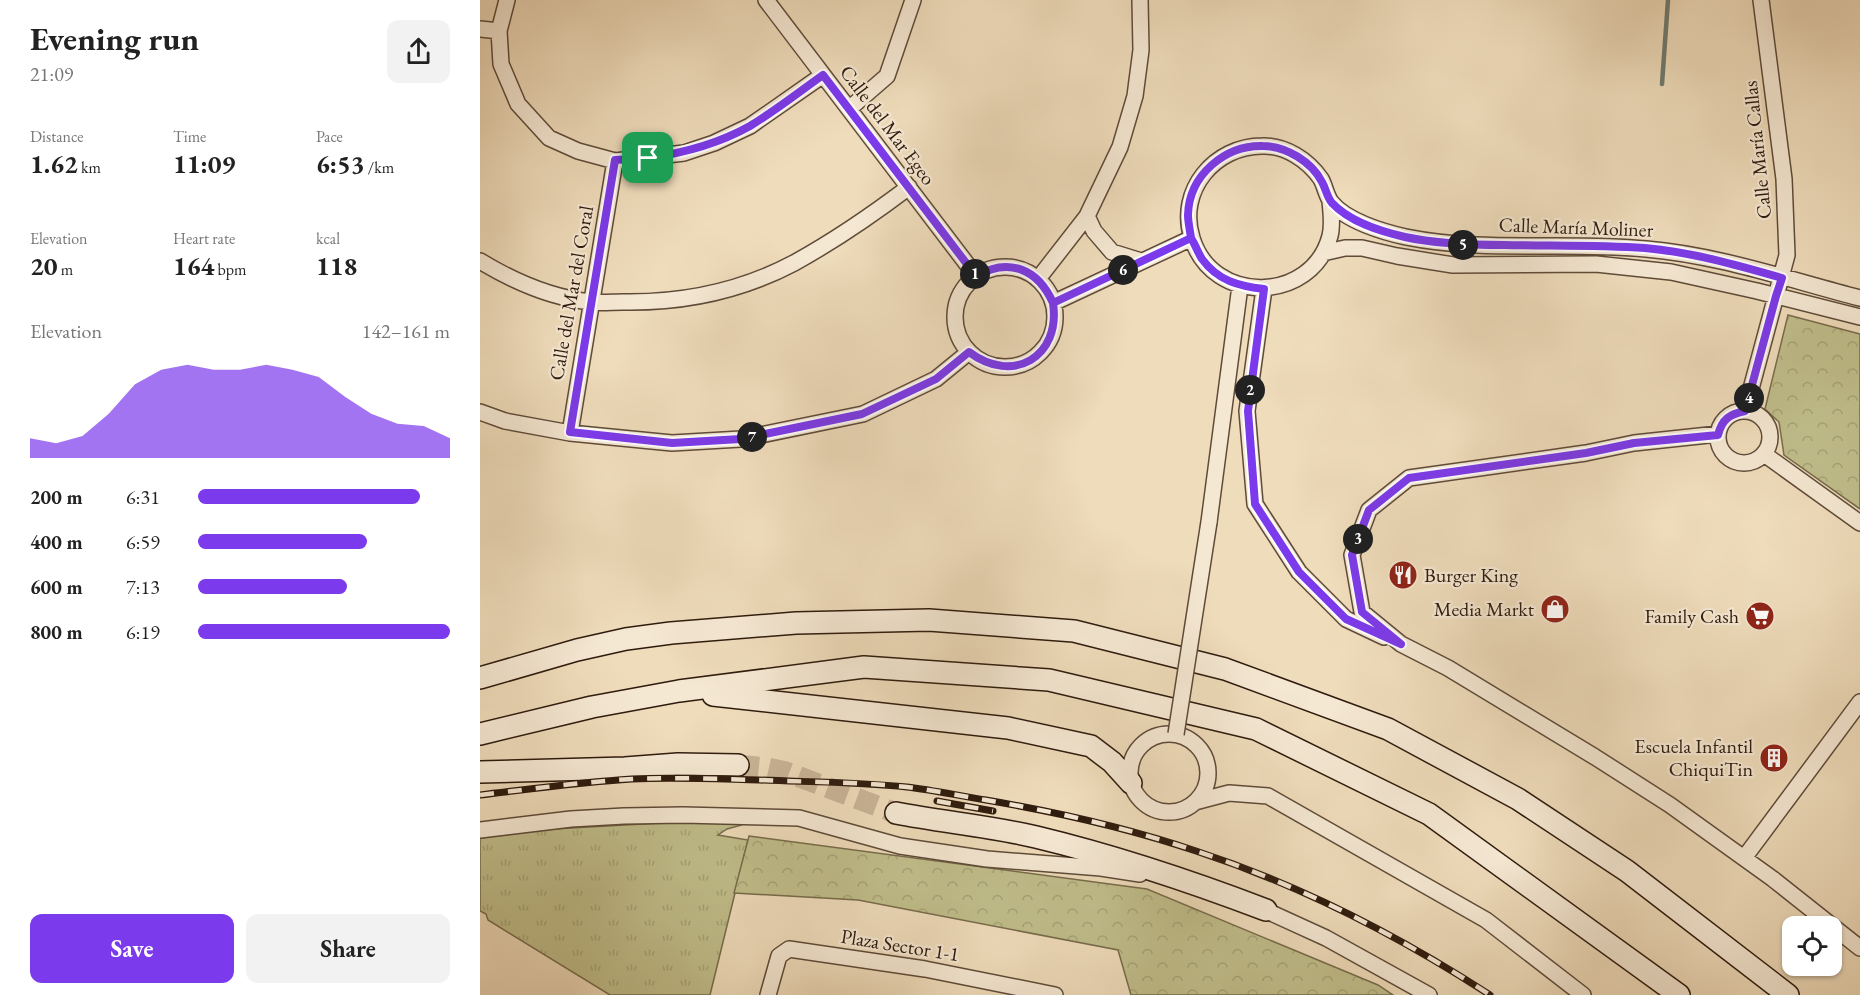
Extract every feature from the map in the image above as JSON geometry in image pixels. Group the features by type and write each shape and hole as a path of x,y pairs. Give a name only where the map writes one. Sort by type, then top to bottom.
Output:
{"main road":[{"path":"480,678 626,639 670,633 796,623 929,620 1074,631 1226,669 1388,729 1518,799 1627,871 1788,995"},
{"path":"480,666 578,650"},
{"path":"480,734 592,707 679,691 864,668 1049,680 1256,729 1428,814 1679,995"},
{"path":"679,691 1008,728 1091,746 1112,762 1131,783"},
{"path":"480,772 678,764 738,765"},
{"path":"896,813 1033,836 1117,858 1266,910"}],"street":[{"path":"507,0 499,31 501,64 518,104 549,138 578,151 615,160 684,153 714,143 750,126 823,75"},
{"name":"Calle del Mar Egeo","path":"766,0 976,276"},
{"path":"849,109 887,76 913,0"},
{"path":"1038,279 1087,216 1120,147 1135,96 1141,50 1140,0"},
{"name":"Calle María Callas","path":"1745,411 1787,255 1784,179 1761,0"},
{"path":"480,29 499,31"},
{"path":"1264,146 1276,148 1287,151 1306,162 1321,180 1330,201 1332,219 1323,253 1308,271 1287,284 1264,289 1240,286 1219,276 1202,259 1191,238 1188,215 1193,192 1204,172 1221,157 1242,148 1264,146"},
{"name":"Calle del Mar del Coral","path":"570,432 615,160"},
{"path":"480,261 510,279 553,294 591,302 655,303 711,295 757,279 794,262 869,217 909,187"},
{"name":"Calle María Moliner","path":"1330,201 1346,215 1369,226 1406,237 1459,245 1645,248 1687,254 1860,298"},
{"path":"1087,216 1094,231 1112,252 1141,261"},
{"path":"1053,303 1191,238"},
{"name":"Calle María Moliner","path":"1323,253 1345,248 1362,248 1453,265 1596,264 1671,272 1860,317"},
{"path":"1008,266 1029,273 1038,279 1048,290 1055,317 1053,332 1047,345 1037,356 1010,367 995,366 981,361 969,352 957,330 955,318 960,294 967,284 986,270 1008,266"},
{"path":"1176,734 1209,522 1240,286"},
{"path":"1264,289 1248,411 1255,504 1299,572 1346,619 1448,668 1671,805 1860,948"},
{"path":"480,412 505,421 570,432 672,443 741,439 862,414 936,379 969,352"},
{"path":"1745,411 1762,418 1767,425 1770,437 1764,454 1748,462 1738,462 1730,459 1724,452 1719,444 1718,435 1720,426 1726,418 1733,413 1745,411"},
{"path":"1401,644 1362,612 1352,555 1369,510 1409,478 1586,453 1634,443 1718,435"},
{"path":"1764,454 1860,523"},
{"path":"1744,858 1860,702"},
{"path":"1163,734 1176,734 1188,738 1198,746 1208,768 1207,781 1203,792 1195,802 1186,808 1164,811 1143,802 1131,783 1130,770 1133,757 1140,746 1151,738 1163,734"},
{"path":"1195,802 1229,793 1268,796 1485,920 1583,995"},
{"path":"480,830 571,819 624,816 799,818 900,846 987,859 1101,868 1163,878 1266,910 1326,938 1429,995"},
{"name":"Plaza Sector 1-1","path":"768,995 779,956 789,950 925,969 1055,995"}],"green space":[{"path":"1788,315 1860,334 1860,509 1784,455 1779,422 1765,409"},
{"path":"679,822 743,822 742,825 727,829 718,835 748,840 710,995 610,995 488,920 486,914 480,911 480,838 553,829"},
{"path":"749,836 1147,889 1378,985 1393,995 1131,995 1118,950 858,900 734,893"}],"waterway":[{"path":"1662,84 1668,0"}],"tunnel":[{"path":"738,765 786,772 896,813"}],"railway":[{"path":"480,795 613,780 711,779 907,787 1039,810 1092,821 1170,843 1273,880 1384,932 1490,995"},
{"path":"937,801 993,811"}],"place":[{"name":"Burger King","path":"1403,575"},
{"name":"Media Markt","path":"1555,609"},
{"name":"Family Cash","path":"1760,616"},
{"name":"Escuela Infantil ChiquiTin","path":"1774,758"}],"route":[{"path":"648,158 615,160 570,432 672,443 741,439 862,414 936,379 969,352 981,361 995,366 1010,367 1024,363 1037,356 1047,345 1053,332 1055,317 1053,303 1191,238 1188,215 1193,192 1204,172 1221,157 1242,148 1264,146 1287,151 1306,162 1321,180 1330,201 1346,215 1369,226 1406,237 1459,245 1645,248 1687,254 1782,278 1745,411 1733,413 1726,418 1720,426 1718,435 1634,443 1586,453 1409,478 1369,510 1352,555 1362,612 1401,644 1346,619 1299,572 1255,504 1248,411 1264,289 1240,286 1219,276 1202,259 1191,238 1141,261 1053,303 1048,290 1038,279 1019,268 997,267 976,276 823,75 750,126 714,143 684,153 648,158"}]}
